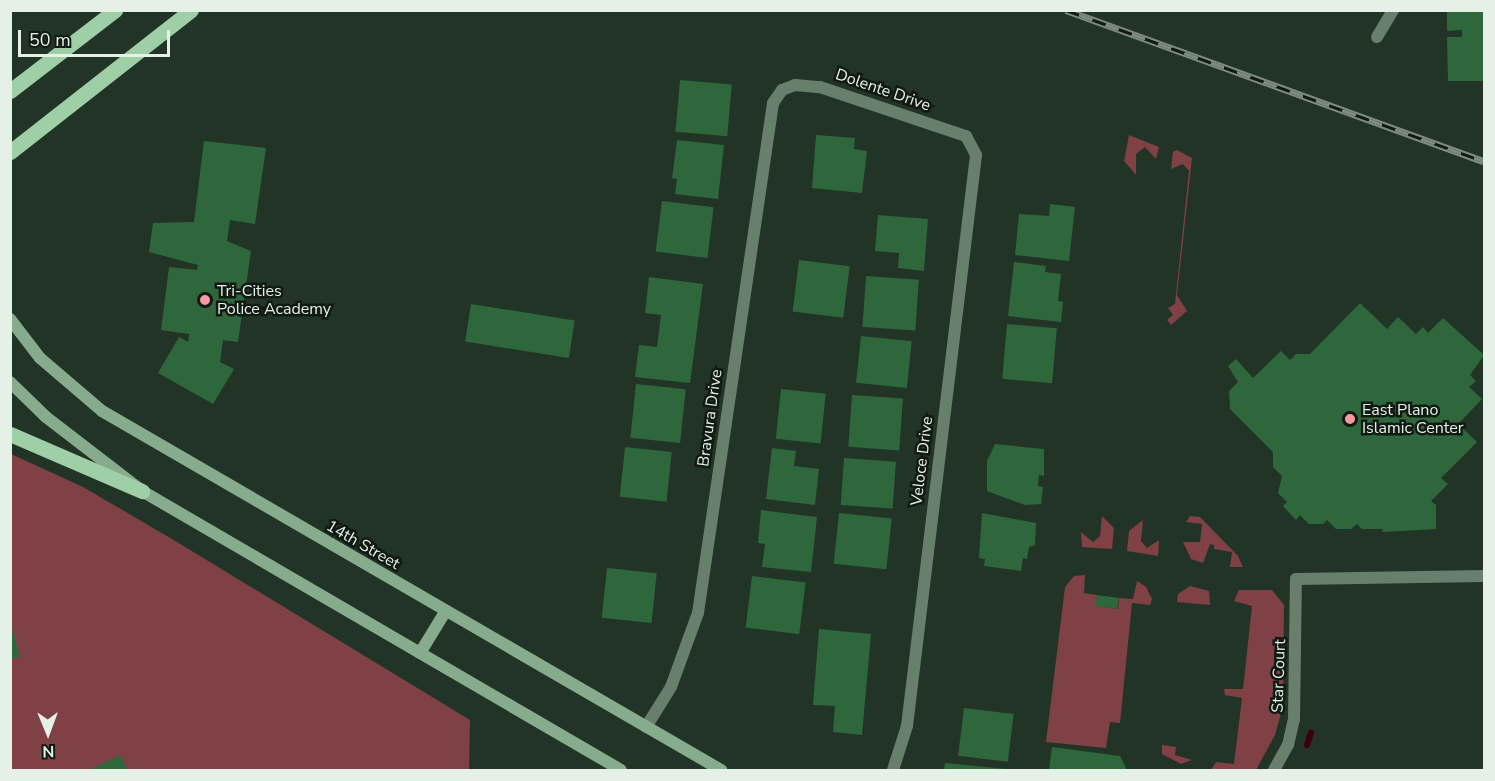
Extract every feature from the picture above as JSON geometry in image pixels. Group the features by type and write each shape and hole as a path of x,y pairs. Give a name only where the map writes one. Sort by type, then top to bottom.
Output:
{"main road":[{"path":"10,91 115,10"},
{"path":"12,152 185,13"},
{"name":"14th Street","path":"10,319 40,358 102,411 721,771"},
{"path":"10,382 46,417 142,491"},
{"path":"10,434 142,491 621,771"},
{"path":"420,653 445,612"}],"street":[{"path":"1377,37 1393,10"},
{"name":"Dolente Drive","path":"773,103 782,90 795,85 820,87 966,136 976,155"},
{"name":"Bravura Drive","path":"645,727 671,687 698,613 773,103"},
{"name":"Veloce Drive","path":"893,771 907,726 976,155"},
{"name":"Star Court","path":"1274,771 1288,745 1294,719 1296,579 1485,576"}],"shaded area":[{"path":"1129,135 1159,147 1156,159 1145,147 1136,154 1136,175 1124,161"},
{"path":"1177,150 1192,158 1177,295 1187,311 1171,325 1167,320 1173,315 1168,308 1175,304 1189,171 1183,164 1171,169 1173,152"},
{"path":"11,454 83,487 470,720 469,770 11,770"},
{"path":"1102,516 1114,528 1112,549 1082,547 1081,532 1093,542 1100,536"},
{"path":"1190,516 1200,517 1238,556 1243,567 1230,567 1232,552 1214,549 1214,545 1210,544 1203,563 1191,559 1183,542 1200,542 1202,524 1186,522"},
{"path":"1143,520 1141,541 1147,548 1159,540 1158,556 1127,551 1129,531"},
{"path":"1085,575 1084,593 1097,595 1096,606 1118,609 1119,598 1133,599 1137,581 1146,587 1152,599 1150,605 1132,603 1120,723 1110,722 1106,748 1046,742 1065,587 1074,576"},
{"path":"1190,586 1209,591 1210,605 1177,602 1178,594"},
{"path":"1239,590 1272,590 1284,605 1283,706 1275,735 1256,770 1211,770 1216,762 1234,764 1242,698 1225,695 1224,689 1243,689 1252,606 1234,601"},
{"path":"1162,745 1176,747 1175,755 1192,760 1181,764 1162,754"}],"building":[{"path":"1447,10 1484,10 1484,81 1448,81 1447,37 1462,37 1462,30 1447,31"},
{"path":"680,80 732,85 727,136 675,132"},
{"path":"816,135 855,138 854,149 867,151 862,193 812,188"},
{"path":"677,140 724,145 718,199 675,194 677,179 672,178"},
{"name":"Tri-Cities Police Academy","path":"204,141 266,148 255,224 230,220 227,241 251,251 238,342 223,340 220,362 234,369 213,404 158,373 179,337 188,342 189,334 161,330 169,267 197,270 198,265 149,252 153,223 194,222"},
{"path":"662,201 714,207 707,258 656,252"},
{"path":"1050,204 1075,207 1069,261 1015,255 1019,214 1049,216"},
{"path":"878,215 928,219 924,271 898,268 899,253 875,251"},
{"path":"799,260 850,266 843,318 793,312"},
{"path":"1014,262 1046,266 1045,272 1061,274 1058,301 1063,302 1061,322 1008,316"},
{"path":"866,276 919,280 915,331 862,327"},
{"path":"649,277 703,284 690,383 635,377 639,345 657,347 661,315 645,313"},
{"name":"East Plano Islamic Center","path":"1360,303 1387,329 1398,317 1416,334 1423,327 1428,333 1443,318 1484,355 1470,375 1476,381 1469,387 1482,399 1458,424 1477,442 1441,478 1448,484 1431,501 1436,505 1436,529 1382,532 1383,529 1362,529 1357,524 1351,529 1336,529 1327,520 1323,524 1309,524 1300,515 1296,520 1283,506 1287,502 1278,493 1282,476 1273,467 1273,452 1230,409 1229,391 1238,382 1228,366 1236,359 1253,378 1281,351 1290,360 1296,354 1310,354"},
{"path":"471,304 575,320 569,358 465,342"},
{"path":"1007,324 1057,328 1052,383 1002,379"},
{"path":"861,336 912,341 907,388 856,383"},
{"path":"636,384 686,389 680,443 630,438"},
{"path":"781,389 826,394 821,443 776,439"},
{"path":"852,395 903,399 899,450 848,447"},
{"path":"995,444 1044,449 1044,476 1039,475 1038,486 1043,487 1041,504 1025,505 987,491 987,461"},
{"path":"625,447 672,452 667,502 620,497"},
{"path":"772,448 796,451 794,466 819,469 815,505 766,499"},
{"path":"844,458 896,462 893,509 841,505"},
{"path":"761,510 817,517 811,572 762,567 765,544 758,543"},
{"path":"839,513 892,519 886,569 834,564"},
{"path":"982,513 1036,523 1035,545 1029,547 1027,559 1023,558 1021,571 984,566 985,559 979,558"},
{"path":"607,568 657,573 651,623 602,618"},
{"path":"752,576 806,583 799,634 746,628"},
{"path":"1097,595 1119,598 1117,609 1095,606"},
{"path":"10,625 20,657 10,659"},
{"path":"819,629 871,634 862,735 833,732 835,706 813,705"},
{"path":"964,708 1014,714 1008,762 958,756"},
{"path":"1052,747 1120,756 1127,770 1049,770"},
{"path":"120,755 128,770 89,770"},
{"path":"945,763 1006,769 1006,770 944,770"}],"waterway":[{"path":"1307,745 1311,733"}],"railway":[{"path":"1066,10 1484,161"}],"place":[{"name":"Tri-Cities Police Academy","path":"205,300"},
{"name":"East Plano Islamic Center","path":"1350,419"}]}
